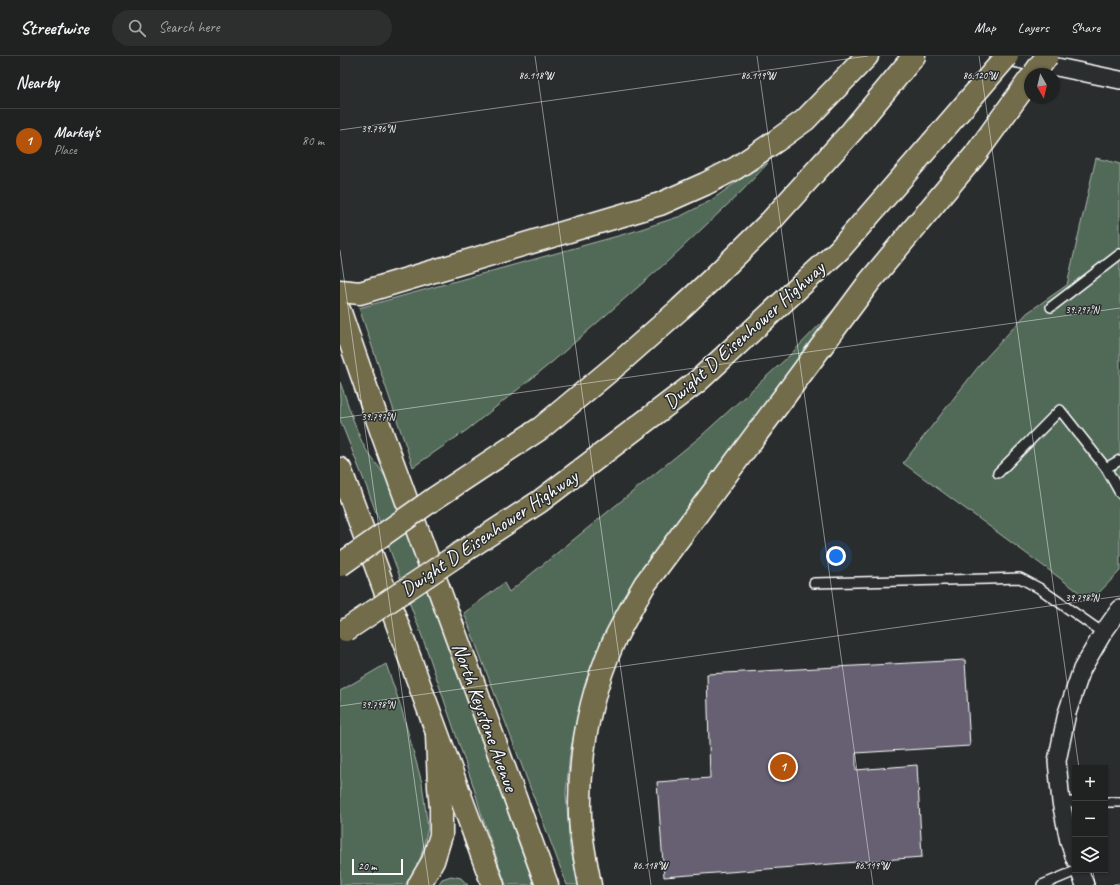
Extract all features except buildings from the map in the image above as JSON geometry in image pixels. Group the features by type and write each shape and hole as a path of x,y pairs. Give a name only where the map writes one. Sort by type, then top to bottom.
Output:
{"main road":[{"path":"340,291 360,293 660,204 705,184 736,168 760,153 805,120 867,56"},
{"path":"340,564 435,498 541,428 650,336 711,280 770,222 852,131 914,56"},
{"name":"Dwight D Eisenhower Highway","path":"343,632 539,502 698,381 839,250 1007,56"},
{"path":"1038,68 1047,56"},
{"path":"590,885 584,853 580,805 583,750 593,702 602,674 613,643 630,609 645,584 870,281 975,155 1024,87"},
{"name":"North Keystone Avenue","path":"340,312 423,548 547,885"},
{"path":"340,469 493,885"},
{"path":"419,885 433,861 441,835 442,808 439,787 437,735"}],"street":[{"path":"1004,56 1120,80"},
{"path":"1072,850 1069,841 1068,802 1058,761 1067,713 1082,669 1120,609"},
{"path":"1079,873 1085,885"}],"lane":[{"path":"1051,307 1120,254"},
{"path":"998,473 1060,410 1106,468 1120,492"},
{"path":"1106,468 1120,460"},
{"path":"814,583 1020,578 1039,588 1103,634"},
{"path":"1108,802 1120,802"},
{"path":"1042,885 1072,872"}],"green space":[{"path":"1096,158 1120,164 1120,571 1091,601 903,463 982,362 1027,313 1067,285"},
{"path":"768,163 742,191 668,261 551,363 467,430 413,467 359,308 632,232 681,216 710,201 748,174"},
{"path":"863,278 622,600 605,636 581,701 570,753 566,793 570,848 579,885 567,885 464,613 504,583 509,592 700,437 788,357"},
{"path":"340,382 360,438 388,483 533,882 532,885 506,885 427,650 340,420"},
{"path":"386,664 401,707 422,783 428,828 419,864 405,885 340,885 340,691"},
{"path":"451,876 461,878 468,885 438,885 442,879"}],"place":[{"name":"Markey's","path":"783,767"}]}
